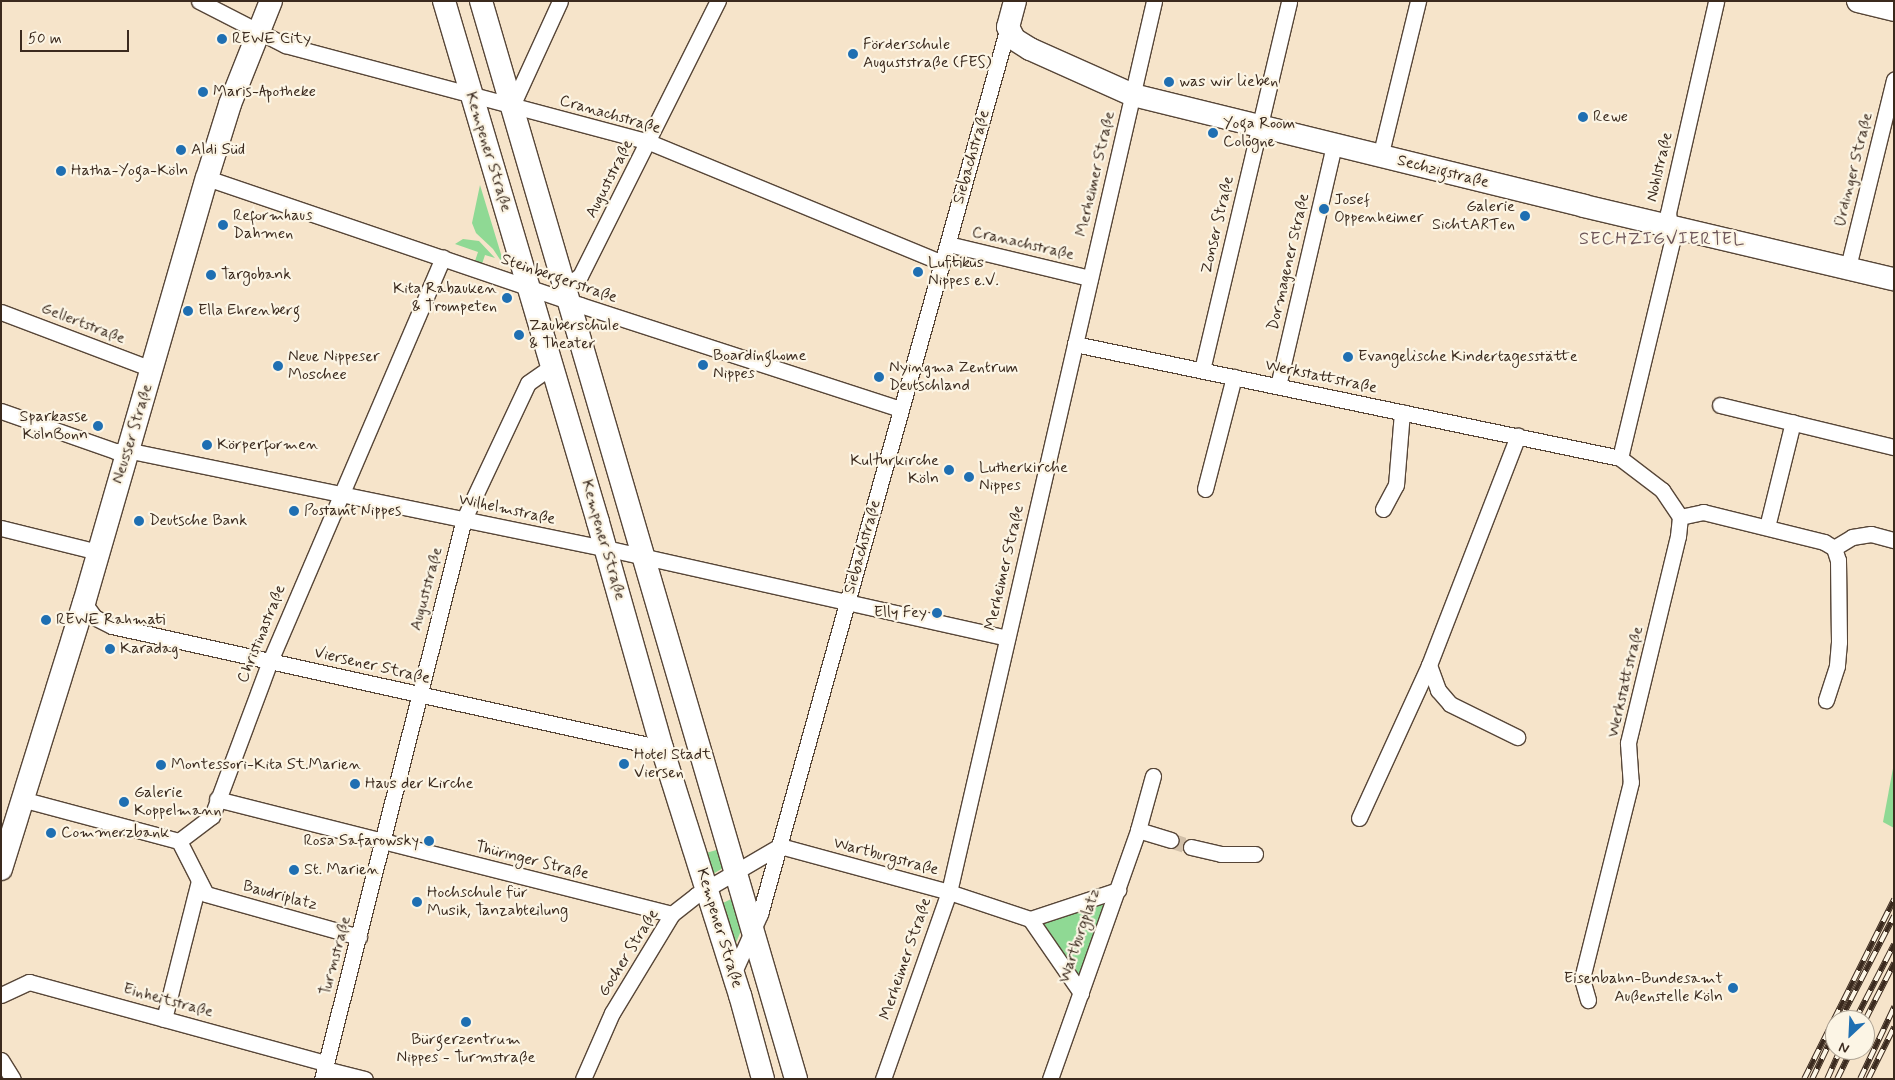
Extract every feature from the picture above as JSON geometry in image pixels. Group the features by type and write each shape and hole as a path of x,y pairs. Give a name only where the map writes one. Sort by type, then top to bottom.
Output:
{"main road":[{"name":"Neusser Straße","path":"1,869 25,800 84,603 230,104 271,1"},
{"name":"Kempener Straße","path":"444,1 662,748 705,890 733,974 763,1079"},
{"name":"Kempener Straße","path":"481,1 796,1079"},
{"name":"Siebachstraße","path":"1008,28 1015,1"},
{"path":"1858,1 1894,10"},
{"name":"Sechzigstraße","path":"1008,28 1014,39 1030,49 1133,94 1334,146 1894,279"}],"street":[{"name":"Cranachstraße","path":"199,1 258,33 285,45 649,142 942,263"},
{"path":"512,106 560,1"},
{"name":"Auguststraße","path":"567,294 580,276 649,142 718,1"},
{"name":"Merheimer Straße","path":"882,1079 949,892 1154,1"},
{"name":"Zonser Straße","path":"1202,370 1290,1"},
{"path":"1380,156 1418,1"},
{"name":"Nohlstraße","path":"1620,458 1672,241 1668,212 1716,1"},
{"name":"Siebachstraße","path":"733,974 753,933 780,846 1008,28"},
{"name":"Ürdinger Straße","path":"1848,268 1894,80"},
{"name":"Dormagener Straße","path":"1278,386 1334,146"},
{"name":"Steinbergerstraße","path":"208,178 528,288 567,294 901,409"},
{"name":"Cranachstraße","path":"948,244 1090,278"},
{"name":"Christinastraße","path":"179,841 212,816 270,661 340,494 443,258"},
{"name":"Gellertstraße","path":"1,312 152,368"},
{"name":"Werkstattstraße","path":"1075,344 1620,458 1662,490 1680,517 1628,743 1631,782 1582,979 1588,1000"},
{"name":"Auguststraße","path":"384,842 418,694 464,519 528,382 551,367"},
{"path":"1205,488 1234,377"},
{"path":"1720,405 1894,447"},
{"name":"Wilhelmstraße","path":"1,411 115,451 340,494 605,548 1007,638"},
{"path":"1383,509 1396,485 1402,412"},
{"path":"1768,527 1793,422"},
{"path":"1359,818 1429,665 1518,436"},
{"path":"1680,517 1703,512 1824,542 1834,548 1838,560 1839,642 1837,666 1826,700"},
{"path":"1,528 98,552"},
{"path":"1834,548 1852,537 1861,535 1871,534 1894,540"},
{"name":"Viersener Straße","path":"84,603 94,617 112,626 662,748"},
{"path":"1429,665 1438,690 1450,704 1517,737"},
{"path":"1118,890 1138,830 1153,776"},
{"path":"217,799 384,842"},
{"path":"25,800 179,841 199,881 164,1019"},
{"path":"1138,830 1170,840"},
{"name":"Thüringer Straße","path":"384,842 672,914"},
{"name":"Turmstraße","path":"324,1070 384,842"},
{"path":"735,870 780,846"},
{"name":"Wartburgstraße","path":"780,846 949,892 1030,919"},
{"path":"1191,847 1221,854 1255,854"},
{"name":"Gocher Straße","path":"583,1079 612,1014 672,914 735,870"},
{"name":"Baudriplatz","path":"199,881 206,894 359,936"},
{"name":"Wartburgplatz","path":"1081,993 1030,919 1118,890"},
{"name":"Wartburgplatz","path":"1081,993 1118,890"},
{"name":"Einheitstraße","path":"1,995 30,982 164,1019 324,1070 365,1079"},
{"path":"1050,1079 1081,993"},
{"path":"1,1060 13,1079"}],"green space":[{"path":"480,185 504,264 493,249 476,233 472,223"},
{"path":"463,239 479,241 495,258 485,255 482,264 475,261 478,252 455,244"},
{"path":"1894,763 1894,828 1883,822"},
{"path":"720,849 725,867 711,875 706,853"},
{"path":"737,896 745,921 731,955 717,906"},
{"path":"1108,900 1079,982 1039,921"}],"tunnel":[{"path":"1170,840 1191,847"}],"railway":[{"path":"1804,1079 1894,899"},
{"path":"1845,1010 1894,916"},
{"path":"1860,1010 1894,944"},
{"path":"1870,1010 1894,963"},
{"path":"1860,1079 1894,1007"},
{"path":"1868,1079 1894,1027"},
{"path":"1812,1079 1825,1052"},
{"path":"1827,1079 1836,1060"},
{"path":"1837,1079 1846,1060"}],"place":[{"name":"REWE City","path":"222,39"},
{"name":"Förderschule Auguststraße (FES)","path":"853,54"},
{"name":"was wir lieben","path":"1169,82"},
{"name":"Maris-Apotheke","path":"203,92"},
{"name":"Rewe","path":"1583,117"},
{"name":"Yoga Room Cologne","path":"1213,133"},
{"name":"Aldi Süd","path":"181,150"},
{"name":"Hatha-Yoga-Köln","path":"61,171"},
{"name":"Josef Oppenheimer","path":"1324,209"},
{"name":"Galerie SichtARTen","path":"1525,216"},
{"name":"Reformhaus Dahmen","path":"223,225"},
{"name":"Luftikus Nippes e.V.","path":"918,272"},
{"name":"Targobank","path":"211,275"},
{"name":"Kita Rabauken & Trompeten","path":"507,298"},
{"name":"Ella Ehrenberg","path":"188,311"},
{"name":"Zauberschule & Theater","path":"519,335"},
{"name":"Evangelische Kindertagesstätte","path":"1348,357"},
{"name":"Boardinghome Nippes","path":"703,365"},
{"name":"Neue Nippeser Moschee","path":"278,366"},
{"name":"Nyingma Zentrum Deutschland","path":"879,377"},
{"name":"Sparkasse KölnBonn","path":"98,426"},
{"name":"Körperformen","path":"207,445"},
{"name":"Kulturkirche Köln","path":"949,470"},
{"name":"Lutherkirche Nippes","path":"969,477"},
{"name":"Postamt Nippes","path":"294,511"},
{"name":"Deutsche Bank","path":"139,521"},
{"name":"Elly Fey","path":"937,613"},
{"name":"REWE Rahmati","path":"46,620"},
{"name":"Karadag","path":"110,649"},
{"name":"Hotel Stadt Viersen","path":"624,764"},
{"name":"Montessori-Kita St.Marien","path":"161,765"},
{"name":"Haus der Kirche","path":"355,784"},
{"name":"Galerie Koppelmann","path":"124,802"},
{"name":"Commerzbank","path":"51,833"},
{"name":"Rosa Safarowsky","path":"429,841"},
{"name":"St. Marien","path":"294,870"},
{"name":"Hochschule für Musik, Tanzabteilung","path":"417,902"},
{"name":"Eisenbahn-Bundesamt Außenstelle Köln","path":"1733,988"},
{"name":"Bürgerzentrum Nippes - Turmstraße","path":"466,1022"}],"district":[{"name":"SECHZIGVIERTEL","path":"1662,239"}]}
